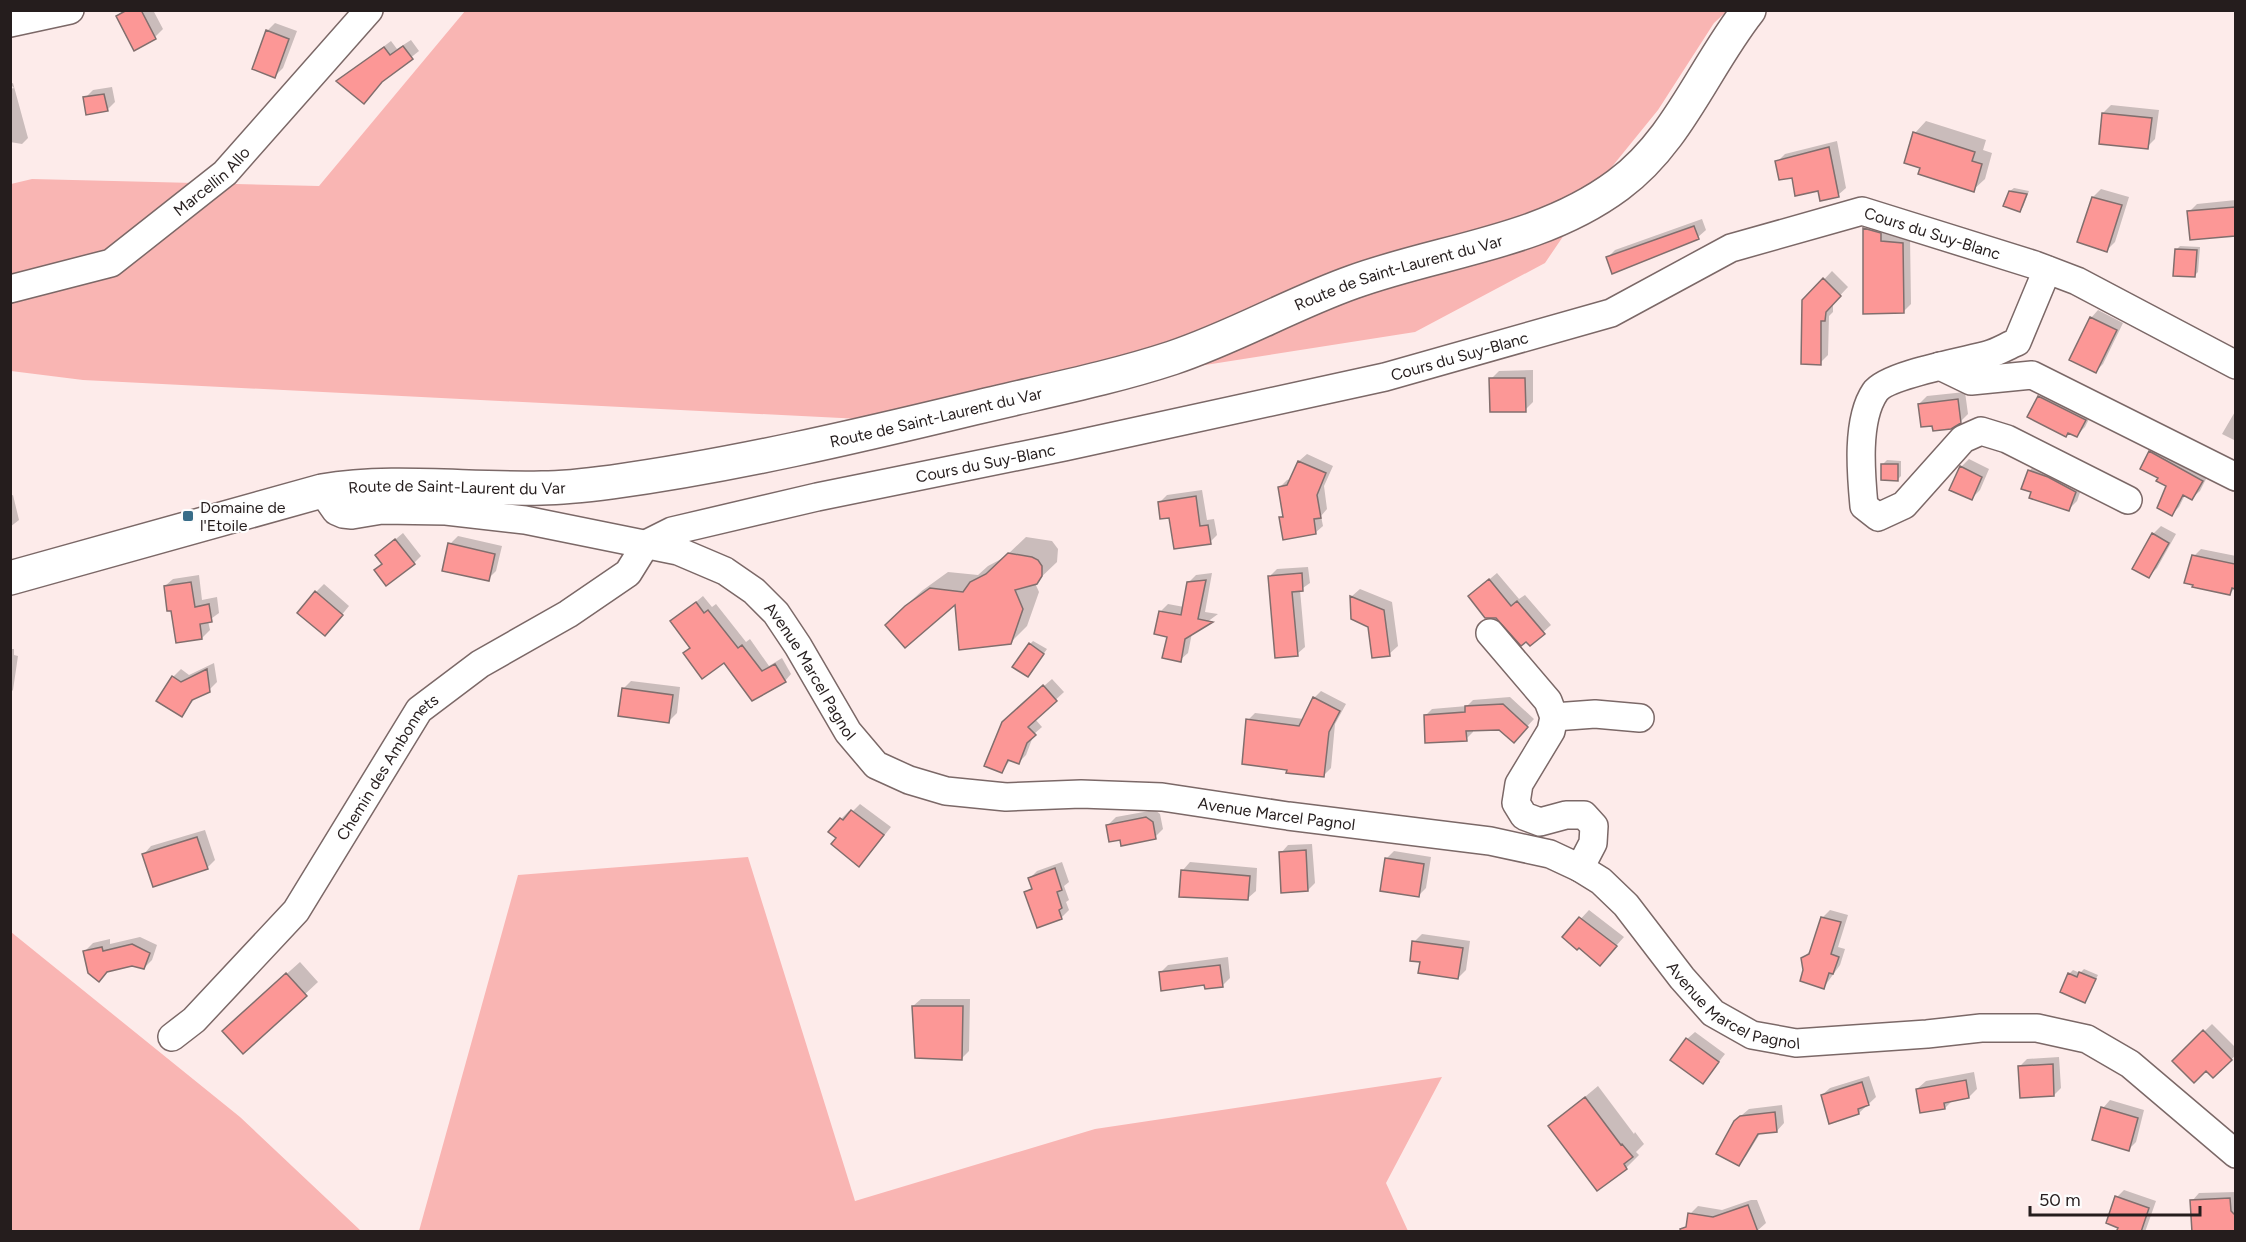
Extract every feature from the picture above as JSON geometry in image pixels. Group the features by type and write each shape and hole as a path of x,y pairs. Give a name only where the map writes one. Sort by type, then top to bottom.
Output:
{"main road":[{"name":"Route de Saint-Laurent du Var","path":"10,578 322,490 357,486 543,488 615,481 768,455 852,437 1173,358 1235,334 1353,282 1506,239 1587,205 1619,185 1662,142 1749,10"}],"street":[{"path":"10,23 70,10"},
{"name":"Marcellin Allo","path":"10,289 111,263 225,173 369,10"},
{"name":"Cours du Suy-Blanc","path":"646,544 672,531 817,497 1064,447 1385,377 1611,313 1731,248 1863,211 2077,281 2235,365"},
{"path":"2047,270 2017,342 1989,355 1902,377 1875,390 1867,409 1861,443 1861,481 1864,506 1878,517 1904,505 1963,439 1981,431 2007,439 2128,500"},
{"path":"1941,366 1971,381 2032,375 2235,477"},
{"name":"Avenue Marcel Pagnol","path":"322,490 336,511 343,514 382,510 446,511 525,520 678,551 725,572 754,591 776,613 848,732 876,765 909,780 946,791 1006,797 1081,794 1162,797 1288,816 1490,841 1550,854 1601,881 1626,905 1682,978 1713,1013 1752,1035 1796,1043 1981,1028 2037,1028 2087,1039 2130,1064 2235,1154"},
{"name":"Chemin des Ambonnets","path":"172,1037 194,1020 296,911 419,710 480,664 568,614 628,573 646,544"},
{"path":"1490,633 1548,701 1554,717 1551,731 1519,784 1516,803 1524,816 1540,822 1566,815 1584,815 1594,826 1593,843 1580,868"},
{"path":"1554,717 1594,714 1641,718"}],"shaded area":[{"path":"465,11 1727,11 1714,23 1658,110 1602,179 1545,263 1415,332 861,419 83,380 11,371 11,184 32,179 319,186"},
{"path":"748,857 855,1201 1095,1129 1442,1077 1386,1183 1408,1231 419,1231 518,875"},
{"path":"11,932 240,1117 361,1231 11,1231"}],"building":[{"path":"127,10 141,10 156,39 134,51 116,16"},
{"path":"266,30 289,39 275,78 252,69"},
{"path":"403,46 413,59 382,82 364,104 336,81 384,47 390,55"},
{"path":"104,94 108,111 86,115 83,97"},
{"path":"2102,113 2152,118 2148,149 2099,144"},
{"path":"1913,132 1975,152 1972,161 1982,164 1974,192 1918,174 1920,168 1904,163"},
{"path":"1829,147 1839,197 1820,201 1818,191 1795,196 1792,178 1779,180 1775,161"},
{"path":"2009,191 2027,194 2020,212 2003,206"},
{"path":"2092,197 2122,205 2107,252 2077,242"},
{"path":"2235,207 2235,236 2190,240 2187,211"},
{"path":"1694,226 1699,239 1612,274 1606,257"},
{"path":"1863,228 1881,233 1881,241 1903,243 1904,313 1863,314"},
{"path":"2175,249 2197,250 2195,277 2173,276"},
{"path":"1823,278 1841,296 1826,312 1825,321 1821,321 1821,365 1801,364 1802,300"},
{"path":"2090,317 2117,330 2096,373 2069,360"},
{"path":"1489,378 1525,378 1526,412 1490,412"},
{"path":"2038,396 2086,420 2077,437 2068,433 2066,437 2027,417"},
{"path":"1958,399 1961,423 1951,429 1933,431 1932,426 1921,427 1918,404"},
{"path":"2149,451 2203,481 2192,500 2183,495 2172,516 2157,508 2166,486 2156,481 2158,478 2140,469"},
{"path":"1298,461 1326,473 1317,495 1321,518 1314,519 1316,534 1283,540 1279,517 1283,517 1278,487 1287,485"},
{"path":"1881,464 1898,464 1898,481 1881,480"},
{"path":"1960,466 1982,477 1972,500 1949,490"},
{"path":"2028,470 2048,477 2076,492 2069,511 2029,498 2031,492 2021,489"},
{"path":"1196,496 1200,526 1208,525 1211,544 1174,549 1169,518 1160,519 1158,502"},
{"path":"2152,533 2169,543 2149,578 2132,569"},
{"path":"395,539 415,564 386,586 374,570 382,564 375,555"},
{"path":"448,543 495,554 489,581 442,571"},
{"path":"1008,553 1032,557 1042,566 1042,576 1037,584 1015,590 1023,609 1011,644 959,650 955,605 905,648 885,625 905,606 930,588 963,592 970,582 986,574"},
{"path":"2192,555 2235,564 2235,589 2232,588 2230,595 2192,587 2193,585 2184,583"},
{"path":"1302,573 1303,591 1292,592 1298,656 1275,658 1268,576"},
{"path":"1489,579 1511,606 1517,601 1545,634 1530,646 1526,642 1521,646 1496,618 1485,618 1468,596"},
{"path":"1206,580 1198,619 1213,622 1185,639 1181,662 1162,658 1167,637 1154,634 1159,611 1181,615 1187,582"},
{"path":"191,582 195,607 209,604 212,622 200,624 202,639 176,643 171,611 167,611 164,586"},
{"path":"315,591 343,615 325,636 297,613"},
{"path":"1350,596 1384,610 1390,656 1372,658 1368,627 1351,619"},
{"path":"696,602 704,613 708,610 738,648 742,645 762,671 775,664 786,682 752,701 724,663 702,679 683,653 690,648 670,621"},
{"path":"1029,643 1044,654 1028,677 1012,667"},
{"path":"207,669 210,692 192,700 182,717 156,701 172,676 181,682"},
{"path":"1043,685 1057,701 1028,727 1036,735 1027,743 1019,764 1008,760 1002,773 984,766 1002,722"},
{"path":"622,688 673,695 669,723 618,716"},
{"path":"1313,697 1340,711 1329,732 1324,777 1286,773 1287,770 1242,764 1246,719 1299,726"},
{"path":"1503,704 1528,727 1514,743 1499,730 1466,731 1467,741 1425,743 1424,715 1465,712 1465,706"},
{"path":"851,810 884,835 859,867 831,844 836,838 828,832 840,818 843,820"},
{"path":"1146,817 1153,822 1156,839 1121,846 1120,840 1109,842 1106,825"},
{"path":"197,837 208,869 153,887 142,854"},
{"path":"1306,850 1308,891 1281,893 1279,852"},
{"path":"1385,858 1424,864 1419,897 1380,891"},
{"path":"1055,868 1062,890 1057,892 1062,908 1059,910 1062,919 1037,928 1024,892 1032,889 1028,878"},
{"path":"1181,870 1250,876 1248,900 1179,897"},
{"path":"1579,917 1617,946 1600,966 1562,937"},
{"path":"1821,917 1841,922 1831,954 1839,957 1833,974 1829,973 1824,989 1800,981 1803,970 1801,958 1809,954"},
{"path":"1412,941 1463,948 1458,979 1418,973 1420,962 1410,961"},
{"path":"132,944 150,953 144,969 132,966 107,972 99,982 88,973 83,951 102,947 103,951"},
{"path":"1220,965 1223,987 1205,989 1204,985 1161,991 1159,972"},
{"path":"2079,972 2096,979 2085,1003 2060,992 2068,973 2077,977"},
{"path":"286,973 307,996 243,1054 222,1031"},
{"path":"912,1006 963,1006 962,1060 915,1058"},
{"path":"2203,1030 2232,1060 2213,1078 2206,1071 2194,1083 2172,1061"},
{"path":"1686,1038 1719,1062 1703,1084 1670,1060"},
{"path":"2053,1064 2054,1096 2020,1098 2018,1066"},
{"path":"1966,1080 1969,1098 1944,1103 1945,1109 1920,1113 1916,1089"},
{"path":"1862,1082 1869,1105 1858,1109 1859,1114 1829,1124 1821,1095"},
{"path":"1585,1097 1621,1145 1633,1157 1624,1164 1627,1169 1597,1191 1548,1126"},
{"path":"2101,1107 2138,1118 2129,1151 2092,1140"},
{"path":"1775,1112 1777,1132 1758,1134 1739,1166 1716,1154 1734,1121 1740,1116"},
{"path":"2115,1196 2149,1208 2141,1232 2116,1232 2118,1228 2106,1223"},
{"path":"2230,1198 2231,1211 2235,1215 2235,1232 2192,1232 2190,1200"},
{"path":"1748,1205 1758,1232 1681,1232 1680,1229 1686,1227 1688,1213 1713,1217"}],"place":[{"name":"Domaine de l'Etoile","path":"188,516"}]}
